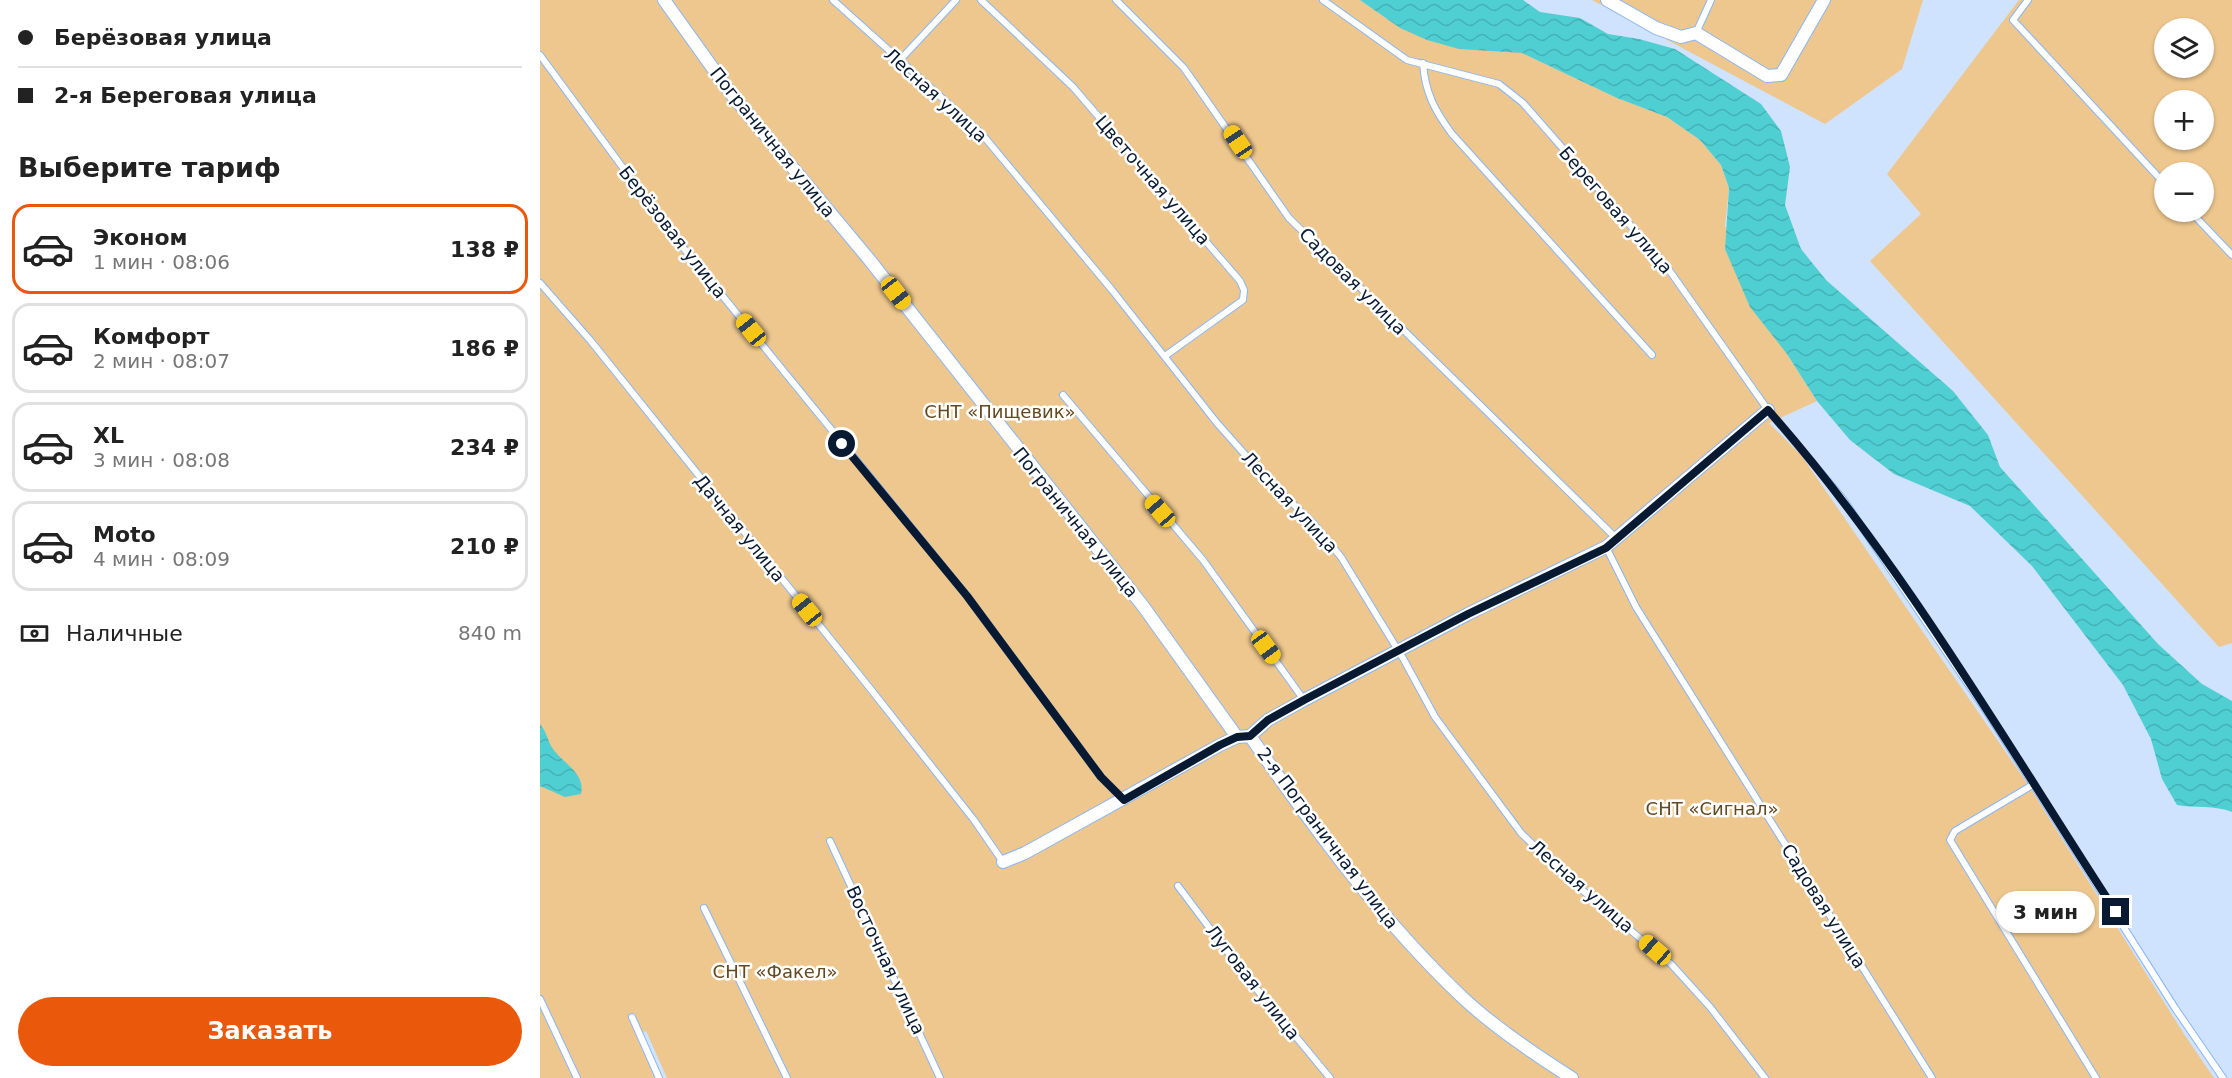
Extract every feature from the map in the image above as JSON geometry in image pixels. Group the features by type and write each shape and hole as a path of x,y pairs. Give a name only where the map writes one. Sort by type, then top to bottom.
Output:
{"street":[{"name":"Пограничная улица","path":"664,0 732,95 868,258 1143,606 1237,737"},
{"path":"1607,0 1664,31 1681,37 1696,33 1767,76 1782,75 1824,0"},
{"path":"1003,862 1124,800 1237,737 1250,736 1268,720 1398,651 1606,548 1768,410"},
{"name":"2-я Пограничная улица","path":"1250,736 1362,890 1406,940 1464,998 1572,1078"}],"lane":[{"name":"Лесная улица","path":"833,0 981,133 1165,356 1217,423 1264,476 1314,524 1341,557 1435,717 1521,833 1563,874 1671,964 1710,1007 1765,1078"},
{"path":"899,61 956,0"},
{"name":"Цветочная улица","path":"981,0 1073,87 1240,281 1244,290 1243,300 1165,356"},
{"name":"Садовая улица","path":"1116,0 1184,68 1289,218 1616,539"},
{"name":"Береговая улица","path":"1323,0 1407,60 1499,84 1523,103 1667,267 1768,410 1843,499 2034,784 2175,1008 2223,1078"},
{"path":"1696,33 1711,0"},
{"path":"2028,0 2013,20 2154,172"},
{"name":"Берёзовая улица","path":"540,55 668,229 967,596 1101,777 1124,800"},
{"path":"1423,63 1425,86 1434,109 1452,134 1652,355"},
{"path":"2201,222 2232,255"},
{"name":"Дачная улица","path":"540,283 590,340 872,691 974,820 1003,862"},
{"path":"1063,395 1203,560 1304,700"},
{"name":"Садовая улица","path":"1606,548 1636,607 1932,1078"},
{"path":"2034,784 1955,831 1950,840 2096,1078"},
{"name":"Восточная улица","path":"830,842 940,1078"},
{"name":"Луговая улица","path":"1178,886 1245,975 1330,1078"},
{"path":"704,908 787,1078"},
{"path":"540,999 577,1078"},
{"path":"632,1017 660,1078"}],"green space":[{"path":"540,0 1360,0 1400,28 1522,53 1617,98 1667,117 1700,140 1721,165 1729,188 1725,226 1787,354 1817,401 1769,423 1801,455 2027,783 2214,1078 667,1078 646,1031 643,1033 634,1026 656,1078 540,1078"},
{"path":"1592,0 1923,0 1902,69 1825,124"},
{"path":"2019,0 2232,0 2232,643 2219,647 1870,261 1921,214 1887,174"}],"water":[{"path":"1360,0 1523,0 1540,12 1580,18 1608,34 1639,39 1675,49 1761,104 1781,131 1790,167 1785,205 1801,249 1826,280 1953,391 1988,435 2000,467 2158,644 2202,684 2232,701 2232,812 2219,808 2177,805 2162,779 2151,739 2123,685 2032,566 1970,506 1894,474 1850,440 1817,401 1787,354 1750,307 1725,249 1729,188 1721,165 1700,140 1667,117 1617,98 1522,53 1459,49 1427,40 1400,28"},
{"path":"540,724 555,752 572,768 580,780 581,794 565,797 540,786"}],"route":[{"path":"842,444 967,596 1101,777 1124,800 1220,745 1237,737 1250,736 1268,720 1468,614 1606,548 1768,410 1843,499 1987,712 2116,912"}],"park label":[{"name":"СНТ «Пищевик»","path":"1000,411"},
{"name":"СНТ «Сигнал»","path":"1712,808"},
{"name":"СНТ «Факел»","path":"775,971"}]}
